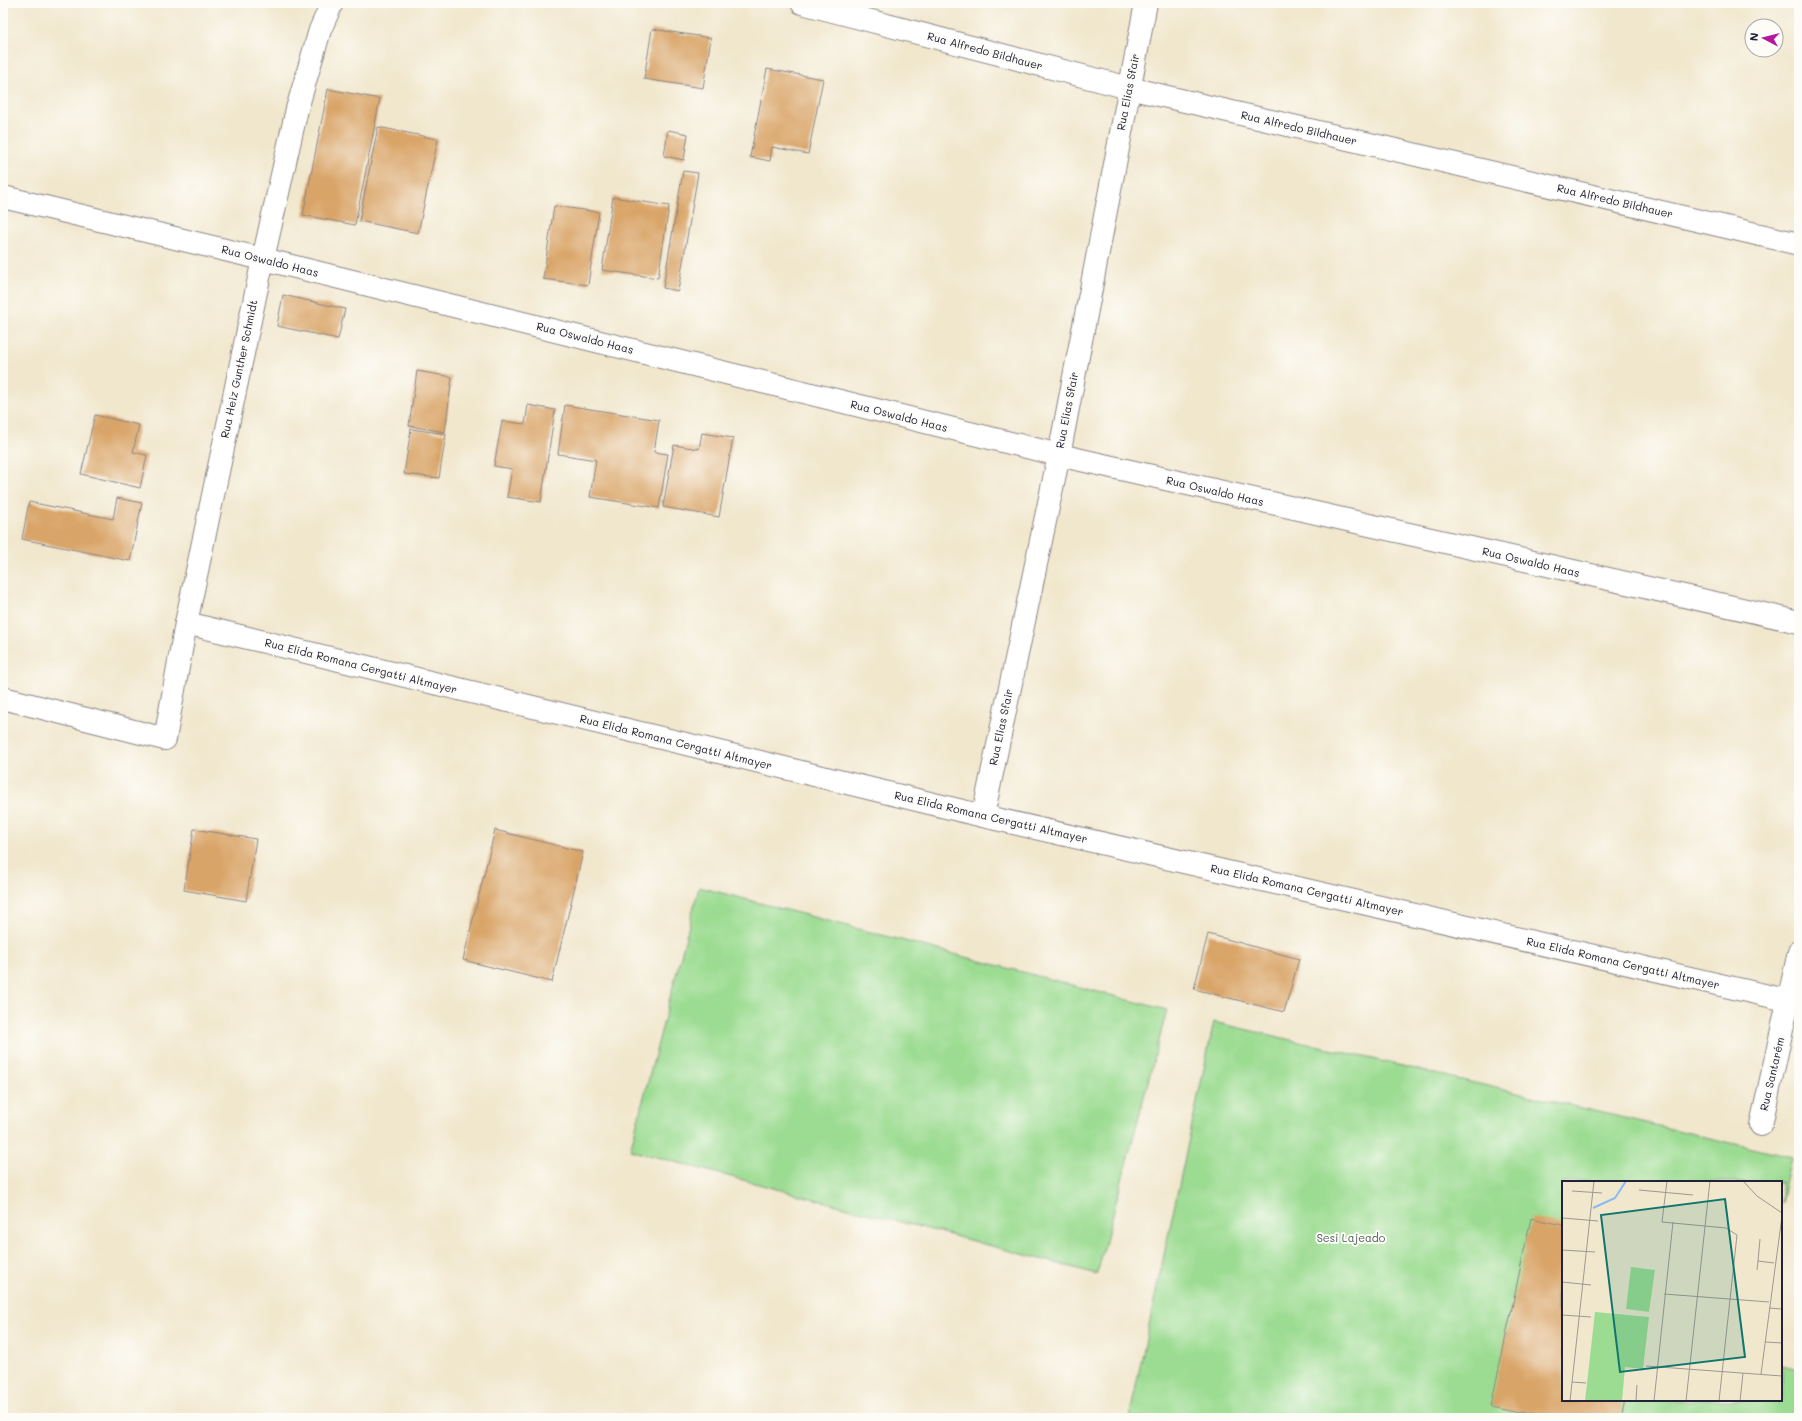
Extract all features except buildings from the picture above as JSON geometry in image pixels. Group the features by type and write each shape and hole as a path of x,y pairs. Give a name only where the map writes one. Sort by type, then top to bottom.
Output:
{"street":[{"name":"Rua Heiz Gunther Schmidt","path":"3,698 165,739 186,623 296,109 320,30 332,3"},
{"name":"Rua Alfredo Bildhauer","path":"802,3 1129,88 1799,244"},
{"name":"Rua Elias Sfair","path":"983,816 1059,455 1146,3"},
{"name":"Rua Oswaldo Haas","path":"3,197 263,259 1059,455 1799,622"},
{"name":"Rua Elida Romana Cergatti Altmayer","path":"186,623 983,816 1794,1002"},
{"name":"Rua Santarém","path":"1761,1125 1794,1002 1799,952"}],"green space":[{"path":"699,887 1167,1010 1097,1274 630,1150"},
{"name":"Sesi Lajeado","path":"1214,1022 1791,1157 1782,1198 1782,1181 1562,1181 1562,1401 1782,1401 1782,1365 1799,1369 1799,1418 1129,1418"}]}
